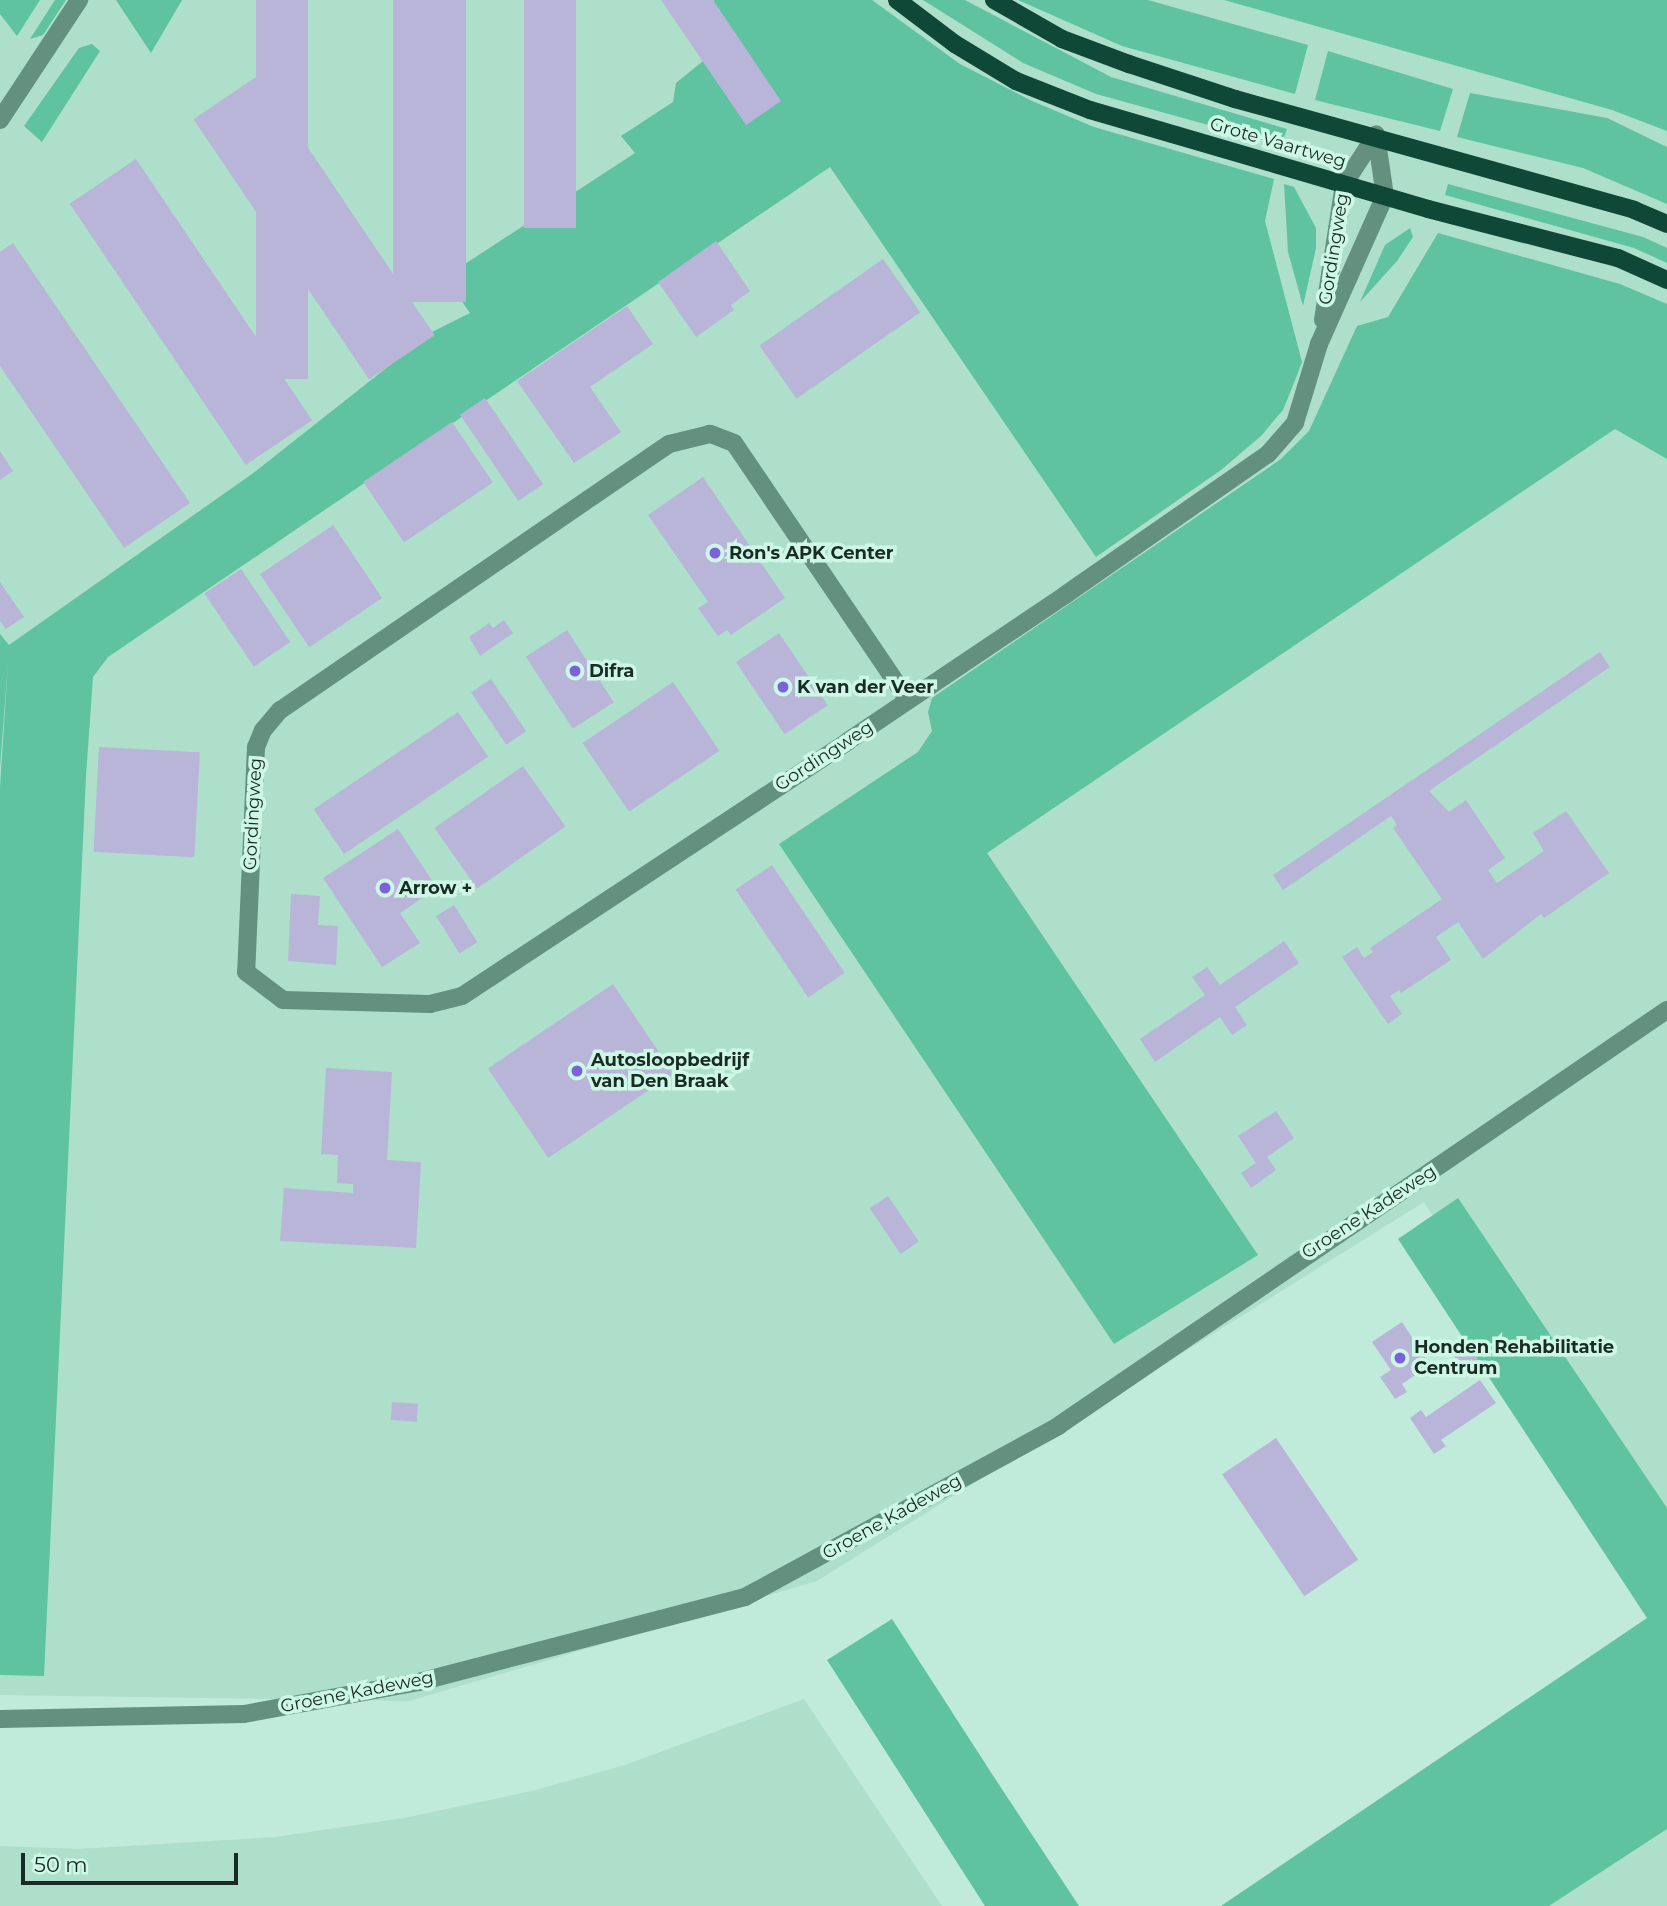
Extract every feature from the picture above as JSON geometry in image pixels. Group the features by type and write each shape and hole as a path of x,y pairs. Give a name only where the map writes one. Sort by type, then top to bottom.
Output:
{"main road":[{"name":"Grote Vaartweg","path":"897,0 955,44 1016,81 1090,110 1385,196 1618,258 1667,280"},
{"name":"Grote Vaartweg","path":"994,0 1062,38 1129,64 1234,99 1376,135 1634,210 1667,224"}],"street":[{"path":"0,120 79,0"},
{"path":"1376,135 1385,196"},
{"name":"Gordingweg","path":"1320,344 1344,184 1376,135"},
{"name":"Gordingweg","path":"908,700 734,443 710,434 669,444 279,710 263,730 256,747 246,972 283,1000 430,1004 462,996 908,700 1269,454 1295,423 1320,344 1385,196"},
{"name":"Groene Kadeweg","path":"0,1719 244,1714 419,1682 745,1597 1058,1426 1667,1010"}],"shaded area":[{"path":"0,0 1667,0 1667,1582 1424,1202 817,1581 409,1701 0,1695"},
{"path":"804,1699 942,1906 0,1906 0,1846 79,1849 275,1837 404,1818 532,1791 625,1765"},
{"path":"1667,1829 1667,1906 1549,1906"}],"green space":[{"path":"0,0 40,0 17,36 0,14"},
{"path":"55,0 66,0 43,35 30,39"},
{"path":"116,0 182,0 151,53"},
{"path":"714,0 872,0 960,64 1032,101 1094,127 1274,179 1265,221 1302,362 1283,410 1261,436 1221,470 1096,557 830,167 108,657 93,677 86,776 44,1676 0,1675 0,787 8,663 0,767 0,634 9,645 252,474 432,332 470,313 445,277 635,153 621,136 673,102 676,83 708,57"},
{"path":"923,0 965,0 1111,77 1287,129 1281,145 1096,94 1023,63"},
{"path":"1018,0 1148,0 1308,45 1295,94 1122,46"},
{"path":"1224,0 1667,0 1667,131 1612,110"},
{"path":"92,44 100,51 42,142 24,126 79,48"},
{"path":"1328,51 1453,89 1440,131 1315,100"},
{"path":"1470,93 1607,118 1667,147 1667,204 1583,168 1457,137"},
{"path":"1284,184 1294,187 1316,228 1316,248 1303,306 1288,252"},
{"path":"1448,184 1643,237 1667,248 1667,263 1634,248 1445,195"},
{"path":"1410,228 1413,237 1397,261 1360,302 1385,245"},
{"path":"1438,233 1620,284 1667,304 1667,459 1615,429 987,853 1258,1255 1114,1344 779,844 918,752 932,731 928,712 932,698 1281,459 1309,431 1357,326 1388,317"},
{"path":"1458,1198 1667,1508 1667,1829 1549,1906 1221,1906 1647,1618 1398,1239"},
{"path":"892,1619 1079,1906 985,1906 827,1660"}],"building":[{"path":"256,0 308,0 308,379 256,379"},
{"path":"393,0 466,0 466,302 393,302"},
{"path":"524,0 576,0 576,228 524,228"},
{"path":"661,0 713,0 781,101 746,125"},
{"path":"259,75 435,335 369,379 194,119"},
{"path":"136,159 312,420 246,465 70,204"},
{"path":"716,241 750,291 731,305 734,310 696,337 658,282"},
{"path":"13,243 190,503 124,548 0,366 0,252"},
{"path":"883,259 920,312 797,399 759,346"},
{"path":"627,306 653,344 590,387 621,432 574,463 517,381"},
{"path":"485,398 543,484 518,501 460,415"},
{"path":"452,422 493,483 404,542 363,482"},
{"path":"0,451 13,471 0,480"},
{"path":"703,477 785,598 731,635 727,630 718,636 698,608 708,602 648,515"},
{"path":"333,525 382,598 309,647 260,574"},
{"path":"241,569 290,642 254,667 205,594"},
{"path":"0,582 24,617 6,629 0,621"},
{"path":"504,620 513,633 480,656 469,637 489,623 493,628"},
{"path":"567,630 614,702 573,729 526,657"},
{"path":"779,633 828,705 785,734 736,662"},
{"path":"1600,652 1610,667 1429,791 1449,812 1466,800 1505,858 1488,870 1497,883 1544,851 1533,833 1566,811 1609,873 1544,918 1541,914 1483,959 1458,922 1436,937 1451,960 1401,993 1399,990 1390,996 1402,1014 1388,1024 1342,957 1357,947 1364,958 1373,952 1370,948 1442,899 1393,828 1397,825 1391,816 1283,890 1273,875"},
{"path":"491,679 526,731 506,745 471,692"},
{"path":"673,682 719,751 629,812 583,743"},
{"path":"458,712 488,757 344,854 314,809"},
{"path":"99,747 200,752 194,857 94,852"},
{"path":"523,766 565,827 477,889 435,828"},
{"path":"398,829 437,888 400,913 420,943 382,967 323,878"},
{"path":"772,865 845,973 808,997 736,890"},
{"path":"291,894 320,896 318,925 338,926 336,965 288,961"},
{"path":"454,905 477,942 460,953 436,916"},
{"path":"1284,941 1299,963 1235,1007 1247,1025 1232,1035 1220,1017 1155,1062 1140,1039 1205,995 1192,977 1207,967 1220,985"},
{"path":"613,984 673,1074 548,1158 488,1068"},
{"path":"326,1068 392,1072 387,1160 421,1162 416,1248 280,1241 284,1188 353,1193 353,1184 337,1183 338,1155 321,1154"},
{"path":"1276,1111 1294,1138 1267,1157 1276,1170 1251,1188 1241,1173 1256,1163 1238,1136"},
{"path":"888,1196 919,1242 901,1254 870,1208"},
{"path":"1402,1322 1430,1365 1402,1384 1407,1392 1395,1399 1380,1377 1391,1370 1372,1342"},
{"path":"1468,1344 1479,1361 1464,1371 1453,1354"},
{"path":"1480,1380 1496,1403 1441,1440 1446,1446 1434,1454 1410,1418 1421,1410 1426,1417"},
{"path":"392,1402 418,1404 417,1422 391,1420"},
{"path":"1276,1438 1358,1560 1304,1596 1222,1474"}],"place":[{"name":"Ron's APK Center","path":"715,553"},
{"name":"Difra","path":"575,671"},
{"name":"K van der Veer","path":"783,687"},
{"name":"Arrow +","path":"385,888"},
{"name":"Autosloopbedrijf van Den Braak","path":"577,1071"},
{"name":"Honden Rehabilitatie Centrum","path":"1400,1358"}]}
